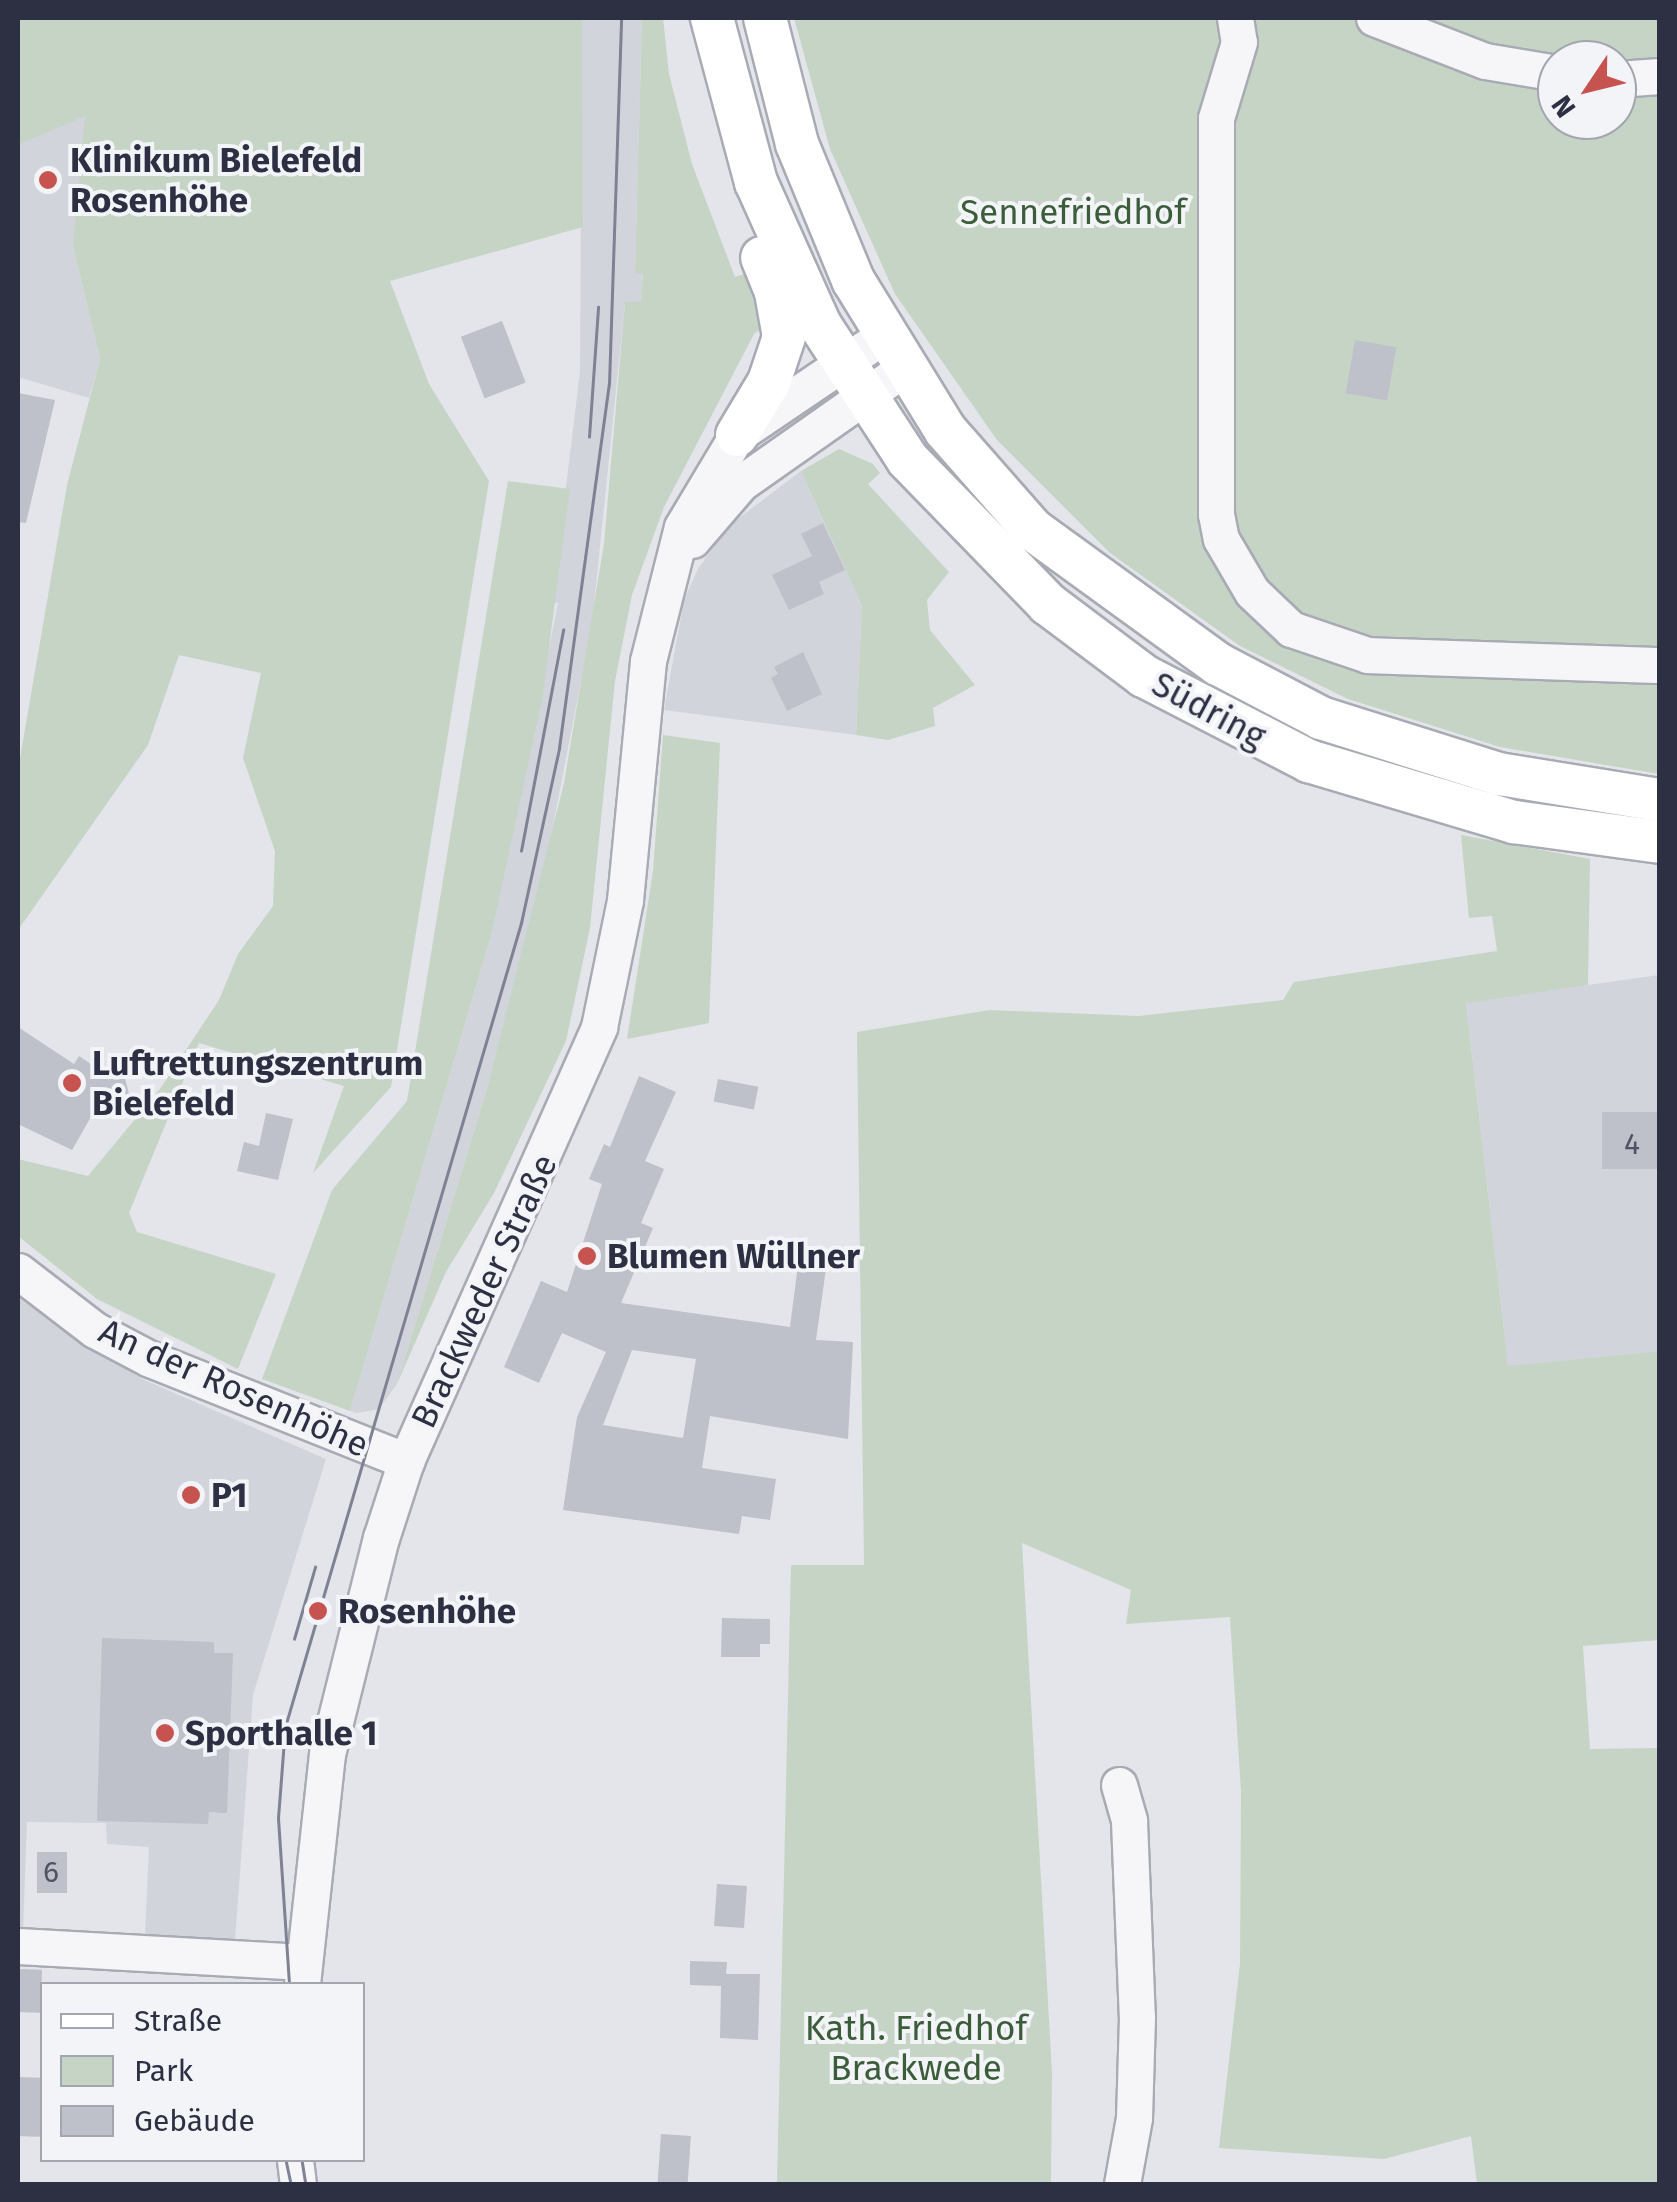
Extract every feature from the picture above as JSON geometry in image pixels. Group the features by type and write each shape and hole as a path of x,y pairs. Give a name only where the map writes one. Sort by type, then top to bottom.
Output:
{"main road":[{"path":"710,18 756,182 852,380"},
{"path":"710,18 708,106 776,292 784,337 769,382 736,435"},
{"path":"764,18 817,199 893,352"},
{"name":"Südring","path":"893,352 958,448 1032,529 1218,664 1370,736 1499,774 1660,800"},
{"name":"Südring","path":"852,380 920,474 1006,565 1092,640 1196,707 1308,761 1418,797 1514,822 1660,842"}],"street":[{"path":"1235,18 1239,42 1216,118 1216,514 1221,539 1252,592 1291,629 1368,655 1660,665"},
{"path":"1374,18 1485,61 1537,70"},
{"name":"Brackweder Straße","path":"662,598 715,508 852,380 893,352"},
{"name":"Brackweder Straße","path":"303,1973 327,1754 406,1461 600,1028 625,900 639,720 662,598 682,527 736,435 852,380"},
{"name":"An der Rosenhöhe","path":"18,1271 95,1330 150,1359 406,1461"},
{"path":"1119,1785 1128,1821 1137,2017 1134,2118 1122,2184"},
{"path":"18,1946 147,1968 303,1973"}],"shaded area":[{"name":"Klinikum Bielefeld Rosenhöhe","path":"18,18 127,18 73,246 100,359 89,398 18,377"},
{"path":"582,18 642,18 635,272 643,273 641,303 625,303 592,624 546,862 488,1085 397,1384 379,1409 357,1413 350,1411 491,936 558,603 552,602 580,372"},
{"path":"801,471 862,606 856,735 664,710 684,600 699,567 731,524"},
{"path":"1659,975 1659,1351 1508,1367 1466,1002"},
{"path":"18,1298 142,1379 326,1459 253,1695 235,1941 145,1936 149,1847 107,1844 106,1823 27,1822 23,1931 18,1931"}],"green space":[{"path":"18,18 582,18 583,227 390,281 429,384 489,481 391,1087 313,1173 344,1086 199,1043 129,1213 137,1232 276,1274 238,1369 97,1299 18,1236 18,1159 88,1176 160,1089 219,1000 238,954 273,906 275,851 243,758 261,673 179,655 148,745 18,930 18,770 67,485 100,359 73,246 85,116 18,145"},
{"path":"642,18 663,18 669,74 692,164 735,277 749,272 764,327 754,334 664,507 632,595 615,681 590,928 566,1041 494,1193 446,1272 397,1384 488,1085 564,783 604,544 625,302 641,302 643,273 635,273"},
{"name":"Sennefriedhof","path":"794,18 1659,18 1659,774 1500,747 1348,699 1240,646 1110,553 997,440 895,294 830,149"},
{"path":"839,449 873,464 880,473 868,484 949,572 927,600 930,630 975,685 933,708 935,726 888,740 856,735 862,606 801,471"},
{"path":"508,481 570,489 542,700 491,936 350,1411 262,1379 332,1190 407,1101"},
{"path":"663,735 720,743 709,1023 627,1039 653,871"},
{"name":"Kath. Friedhof Brackwede","path":"1461,835 1590,859 1588,985 1466,1003 1508,1366 1659,1351 1659,1640 1583,1646 1590,1749 1659,1748 1659,2184 1477,2184 1471,2136 1384,2159 1219,2148 1240,1964 1241,1792 1230,1617 1126,1624 1131,1590 1022,1543 1052,2073 1051,2184 777,2184 791,1565 864,1565 857,1032 989,1010 1138,1016 1283,1000 1294,982 1497,951 1492,916 1469,918"}],"building":[{"path":"502,321 526,383 485,398 461,337"},
{"path":"1355,340 1396,347 1387,400 1346,393"},
{"path":"18,393 55,400 26,523 18,522"},
{"path":"823,523 845,570 819,582 824,594 789,610 772,575 812,556 801,534"},
{"path":"803,652 822,694 787,711 771,678 778,674 774,667"},
{"name":"Luftrettungszentrum Bielefeld","path":"18,1027 74,1064 79,1056 101,1071 122,1066 129,1094 100,1101 72,1150 18,1124"},
{"path":"639,1076 676,1092 645,1161 664,1169 641,1223 653,1228 621,1303 790,1327 799,1257 827,1261 816,1340 853,1342 848,1439 710,1416 702,1468 776,1479 770,1520 742,1516 739,1534 563,1510 577,1417 606,1352 562,1333 539,1383 504,1367 541,1281 567,1292 602,1184 589,1179 604,1144 610,1147","holes":["632,1350 696,1359 683,1438 603,1425"]},
{"path":"718,1079 758,1087 754,1109 714,1102"},
{"path":"1602,1112 1660,1112 1660,1169 1602,1169"},
{"path":"266,1113 293,1119 278,1180 237,1171 244,1142 259,1146"},
{"path":"722,1618 770,1619 770,1644 760,1644 760,1657 721,1657"},
{"name":"Sporthalle 1","path":"102,1638 214,1642 214,1653 233,1653 227,1813 209,1812 208,1824 97,1821"},
{"path":"37,1852 67,1852 67,1893 37,1893"},
{"path":"717,1884 747,1886 744,1928 714,1926"},
{"path":"690,1961 727,1962 726,1974 760,1974 758,2040 720,2038 721,1986 690,1985"},
{"path":"18,1969 42,1970 40,2013 18,2012"},
{"path":"18,2077 40,2078 40,2135 18,2136"},
{"path":"661,2134 691,2136 688,2184 658,2184"}],"tram line":[{"path":"289,1982 278,1818 285,1727 521,923 559,748 609,384 621,18"},
{"path":"589,437 598,307"},
{"path":"521,851 563,630"},
{"path":"294,1639 315,1567"},
{"path":"286,2162 291,2184"},
{"path":"302,2162 306,2184"}],"place":[{"name":"Klinikum Bielefeld Rosenhöhe","path":"48,180"},
{"name":"Luftrettungszentrum Bielefeld","path":"72,1083"},
{"name":"Blumen Wüllner","path":"587,1256"},
{"name":"P1","path":"191,1495"},
{"name":"Rosenhöhe","path":"318,1611"},
{"name":"Sporthalle 1","path":"165,1733"}]}
